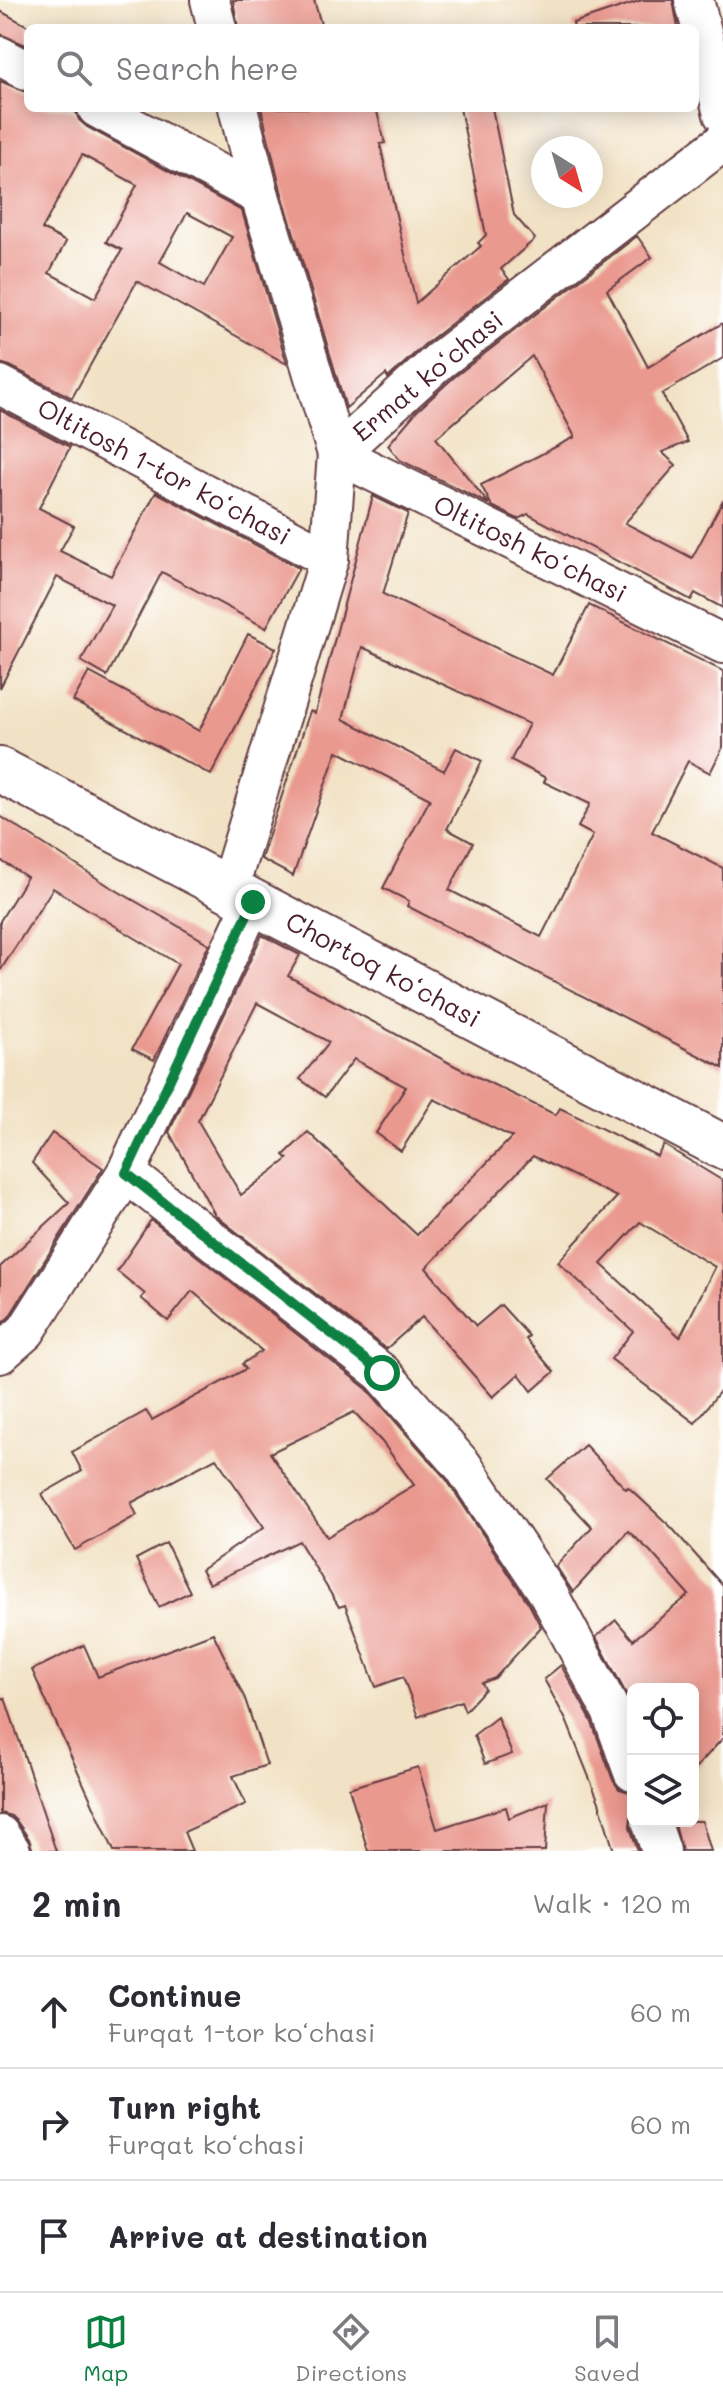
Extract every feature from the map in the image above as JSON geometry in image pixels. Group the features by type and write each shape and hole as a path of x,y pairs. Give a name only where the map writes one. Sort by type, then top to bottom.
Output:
{"main road":[{"name":"Chortoq koʻchasi","path":"0,770 723,1147"}],"street":[{"path":"210,0 216,24"},
{"path":"694,0 723,114"},
{"path":"0,56 24,69"},
{"path":"104,112 260,196"},
{"path":"239,112 260,196 337,454"},
{"name":"Ermat koʻchasi","path":"0,1354 26,1331 126,1173 241,895 329,559 337,454 439,361 723,142"},
{"name":"Oltitosh 1-tor koʻchasi","path":"0,385 329,559"},
{"name":"Oltitosh koʻchasi","path":"337,454 723,644"},
{"path":"126,1173 382,1373 463,1466 548,1593 611,1711 627,1755"},
{"path":"653,1827 661,1851"},
{"path":"0,1835 11,1851"}],"building":[{"path":"233,0 314,0 321,24 237,24"},
{"path":"642,0 673,0 677,24 573,24"},
{"path":"0,11 24,24 24,44 0,34"},
{"path":"0,81 24,91 24,112 76,112 87,127 242,211 287,364 137,281 72,398 0,363","holes":["82,155 137,185 106,242 122,250 95,298 49,273 66,242 42,229","187,213 232,237 204,287 160,262"]},
{"path":"262,112 377,112 385,143 380,144 416,303 481,246 478,243 486,235 461,112 493,112 514,215 535,239 501,269 509,279 425,344 388,378 386,374 346,408 281,190"},
{"path":"637,236 652,257 607,290 648,367 723,323 723,358 662,394 688,442 662,452 676,465 625,523 692,558 723,500 723,608 695,593 691,600 528,514 518,519 492,506 481,485 575,437 532,356 436,438 489,504 400,460 388,445 416,412 453,378"},
{"path":"0,410 70,447 39,508 74,526 60,551 111,576 156,492 299,568 266,628 162,572 107,676 81,661 112,605 57,577 0,688"},
{"path":"373,496 408,513 383,594 553,675 589,605 723,671 723,747 710,773 688,761 652,832 723,868 723,1068 407,906 409,901 383,888 430,799 337,751 293,876 261,859 310,711 315,713","holes":["362,647 529,724 511,760 546,778 544,782 590,804 578,827 593,835 541,937 449,890 473,843 447,829 482,761 456,748 444,771 343,719"]},
{"path":"248,634 276,648 211,775 73,701 89,672 199,731"},
{"path":"0,816 109,886 209,944 154,1060 132,1049 178,964 53,888 0,971 0,921 27,877 0,860"},
{"path":"262,935 300,955 288,976 455,1066 556,1115 560,1108 657,1156 664,1145 723,1181 723,1387 695,1423 611,1359 633,1331 558,1262 617,1197 533,1156 426,1268 476,1326 501,1305 529,1336 526,1339 554,1372 532,1391 519,1374 493,1397 422,1317 386,1349 215,1215 169,1132","holes":["257,1003 329,1042 300,1079 325,1097 354,1059 406,1087 376,1133 401,1151 434,1099 512,1137 417,1235 308,1132 284,1155 288,1159 241,1195 198,1121","640,1222 715,1267 680,1337 601,1264"]},
{"path":"52,1133 103,1168 9,1317 0,1325 0,1267 69,1203 32,1163"},
{"path":"151,1220 367,1389 446,1479 541,1627 495,1678 482,1683 485,1689 465,1711 461,1701 418,1717 403,1677 376,1687 345,1605 339,1607 299,1541 209,1584 201,1570 264,1527 216,1458 131,1503 137,1515 75,1550 42,1494 82,1471 72,1452 146,1411 152,1420 246,1369 242,1364 262,1351 192,1291 168,1321 141,1298 145,1294 117,1271","holes":["354,1412 382,1442 414,1485 327,1537 270,1453"]},
{"path":"585,1445 626,1489 628,1487 672,1528 723,1586 723,1738 699,1764 699,1683 627,1683 627,1696 596,1637 616,1620 633,1640 689,1595 628,1531 573,1592 556,1566 592,1527 547,1479"},
{"path":"166,1543 190,1592 159,1607 136,1559"},
{"path":"213,1633 245,1699 267,1765 233,1776 246,1804 184,1832 192,1851 114,1851 32,1670 84,1645 98,1677"},
{"path":"561,1665 591,1720 613,1780 619,1789 627,1791 627,1827 630,1827 638,1851 614,1851 599,1802 566,1720 544,1679"},
{"path":"5,1698 56,1851 33,1851 18,1823 11,1816 0,1813 0,1699"},
{"path":"497,1717 512,1754 485,1764 474,1735"},
{"path":"418,1767 437,1829 506,1807 509,1818 548,1802 545,1851 368,1851 349,1788"},
{"path":"699,1821 702,1821 711,1851 682,1851 676,1827 699,1827"}],"route":[{"path":"253,902 126,1173 382,1373"}]}
